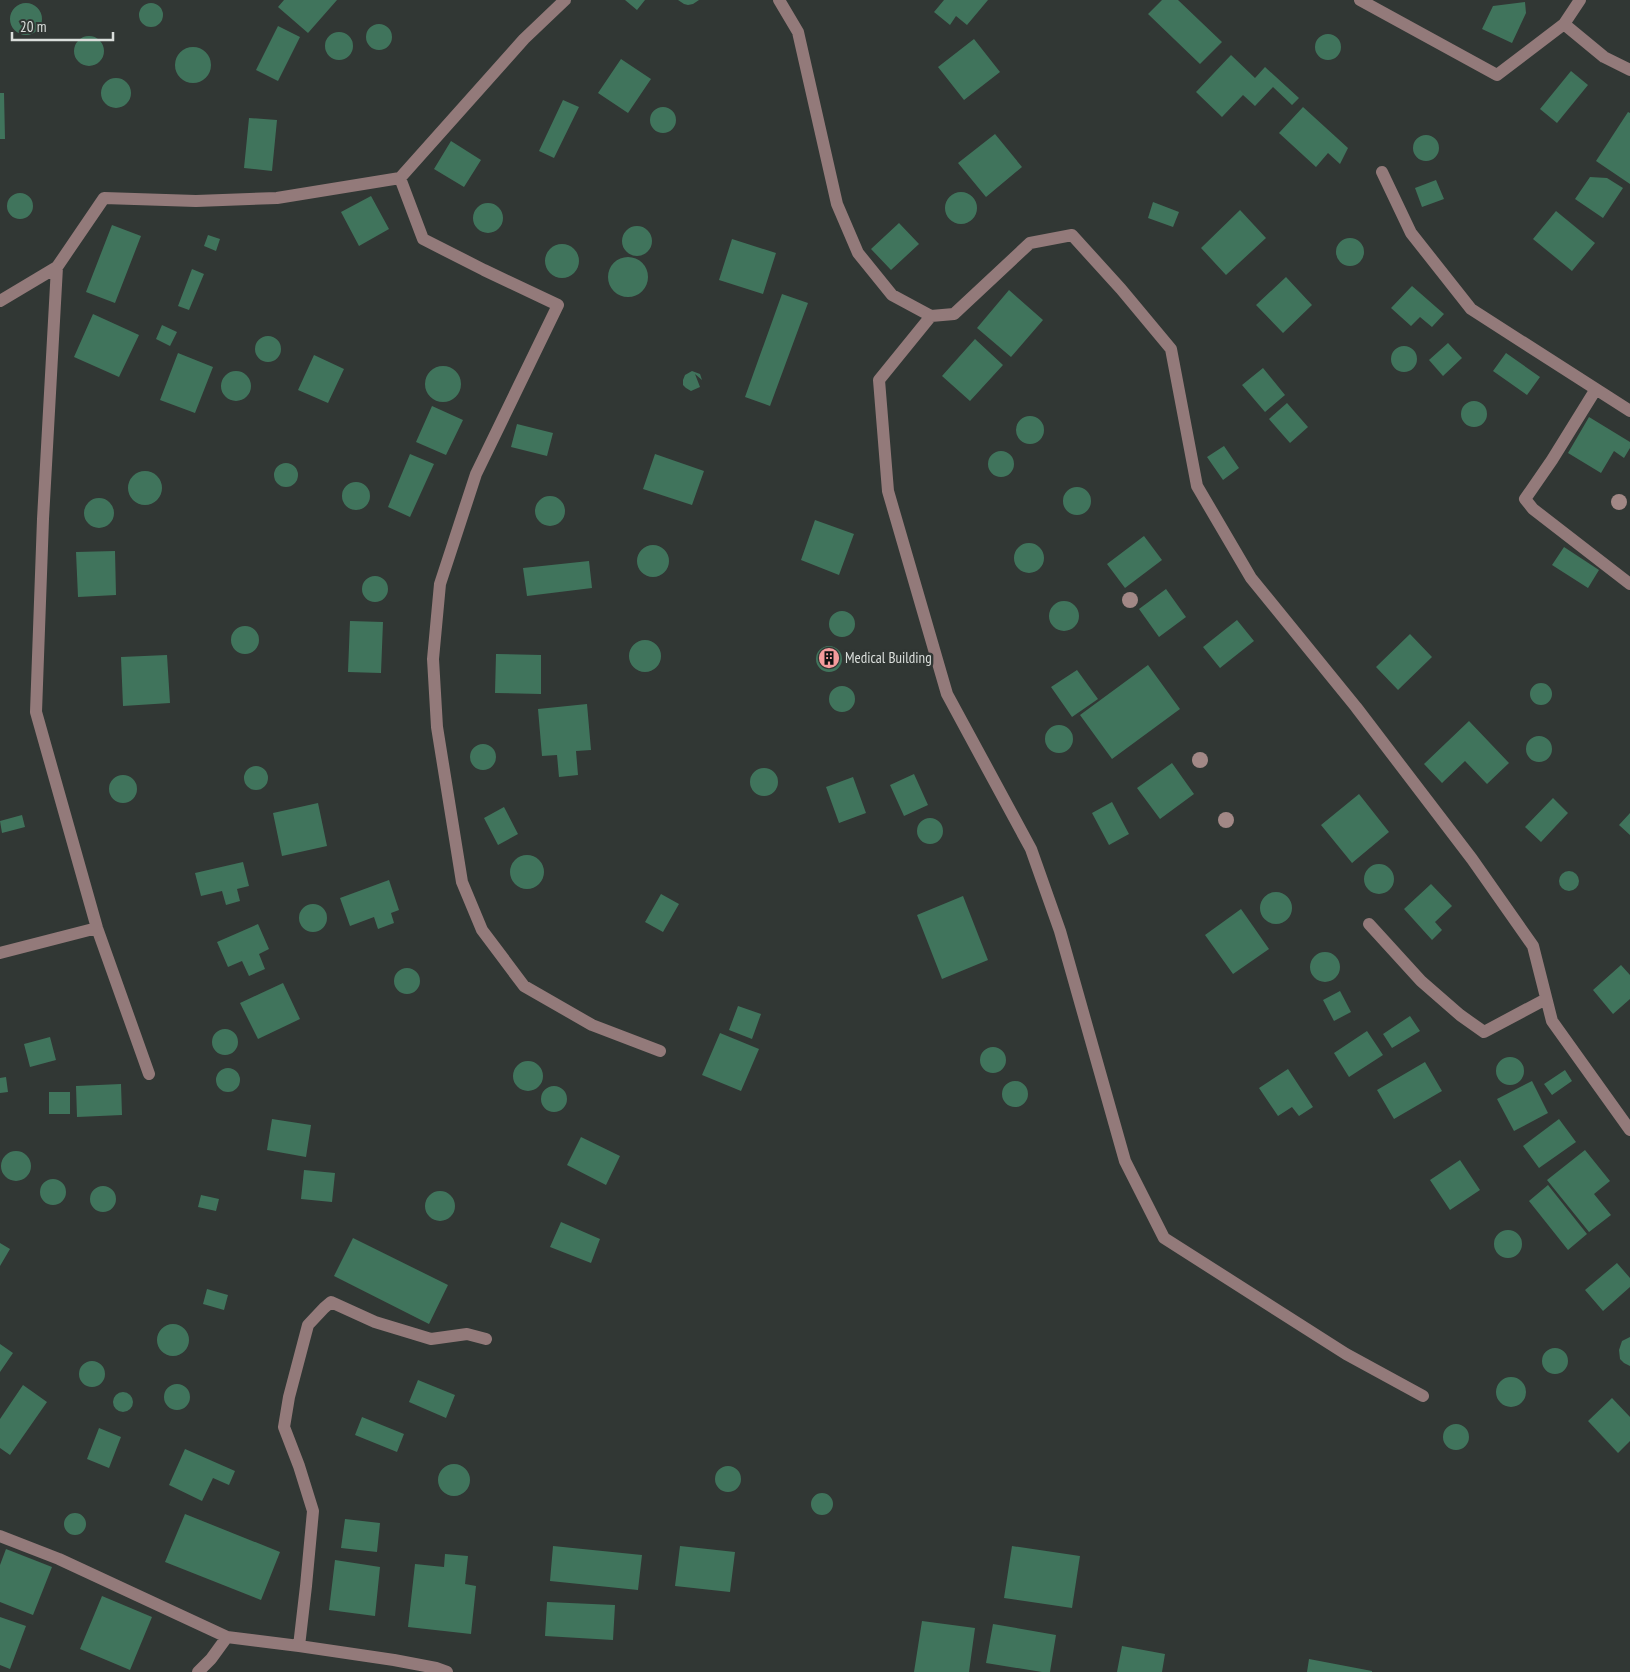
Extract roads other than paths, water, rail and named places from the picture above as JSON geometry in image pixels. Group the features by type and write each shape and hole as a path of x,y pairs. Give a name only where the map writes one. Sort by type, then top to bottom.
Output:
{"street":[{"path":"0,301 57,267 104,198 196,201 277,198 400,178 524,39 565,0"},
{"path":"779,0 798,32 837,204 858,253 892,295 931,316 954,314 1030,243 1072,235 1121,289 1172,350 1197,486 1229,541 1251,578 1367,722 1472,859 1533,946 1552,1021 1630,1130"},
{"path":"1360,0 1497,75 1564,24 1580,0"},
{"path":"1564,24 1604,57 1630,70"},
{"path":"1382,172 1411,233 1471,309 1630,411"},
{"path":"400,178 423,238 484,270 558,305 476,474 440,584 433,659 437,727 462,882 482,930 524,986 592,1025 660,1051"},
{"path":"57,267 43,519 36,712 97,928 149,1074"},
{"path":"931,316 878,380 888,491 947,694 1031,849 1060,931 1125,1161 1164,1238 1346,1354 1423,1396"},
{"path":"1596,389 1552,460 1525,499 1533,509 1630,584"},
{"path":"1369,924 1421,981 1484,1032 1546,999"},
{"path":"0,953 97,928"},
{"path":"299,1646 313,1510 284,1427 289,1397 308,1325 331,1302 375,1322 432,1339 467,1334 486,1339"},
{"path":"0,1536 59,1559 227,1637 394,1660 447,1672"},
{"path":"198,1672 211,1659 227,1637"}],"place":[{"name":"Medical Building","path":"829,658"}]}
